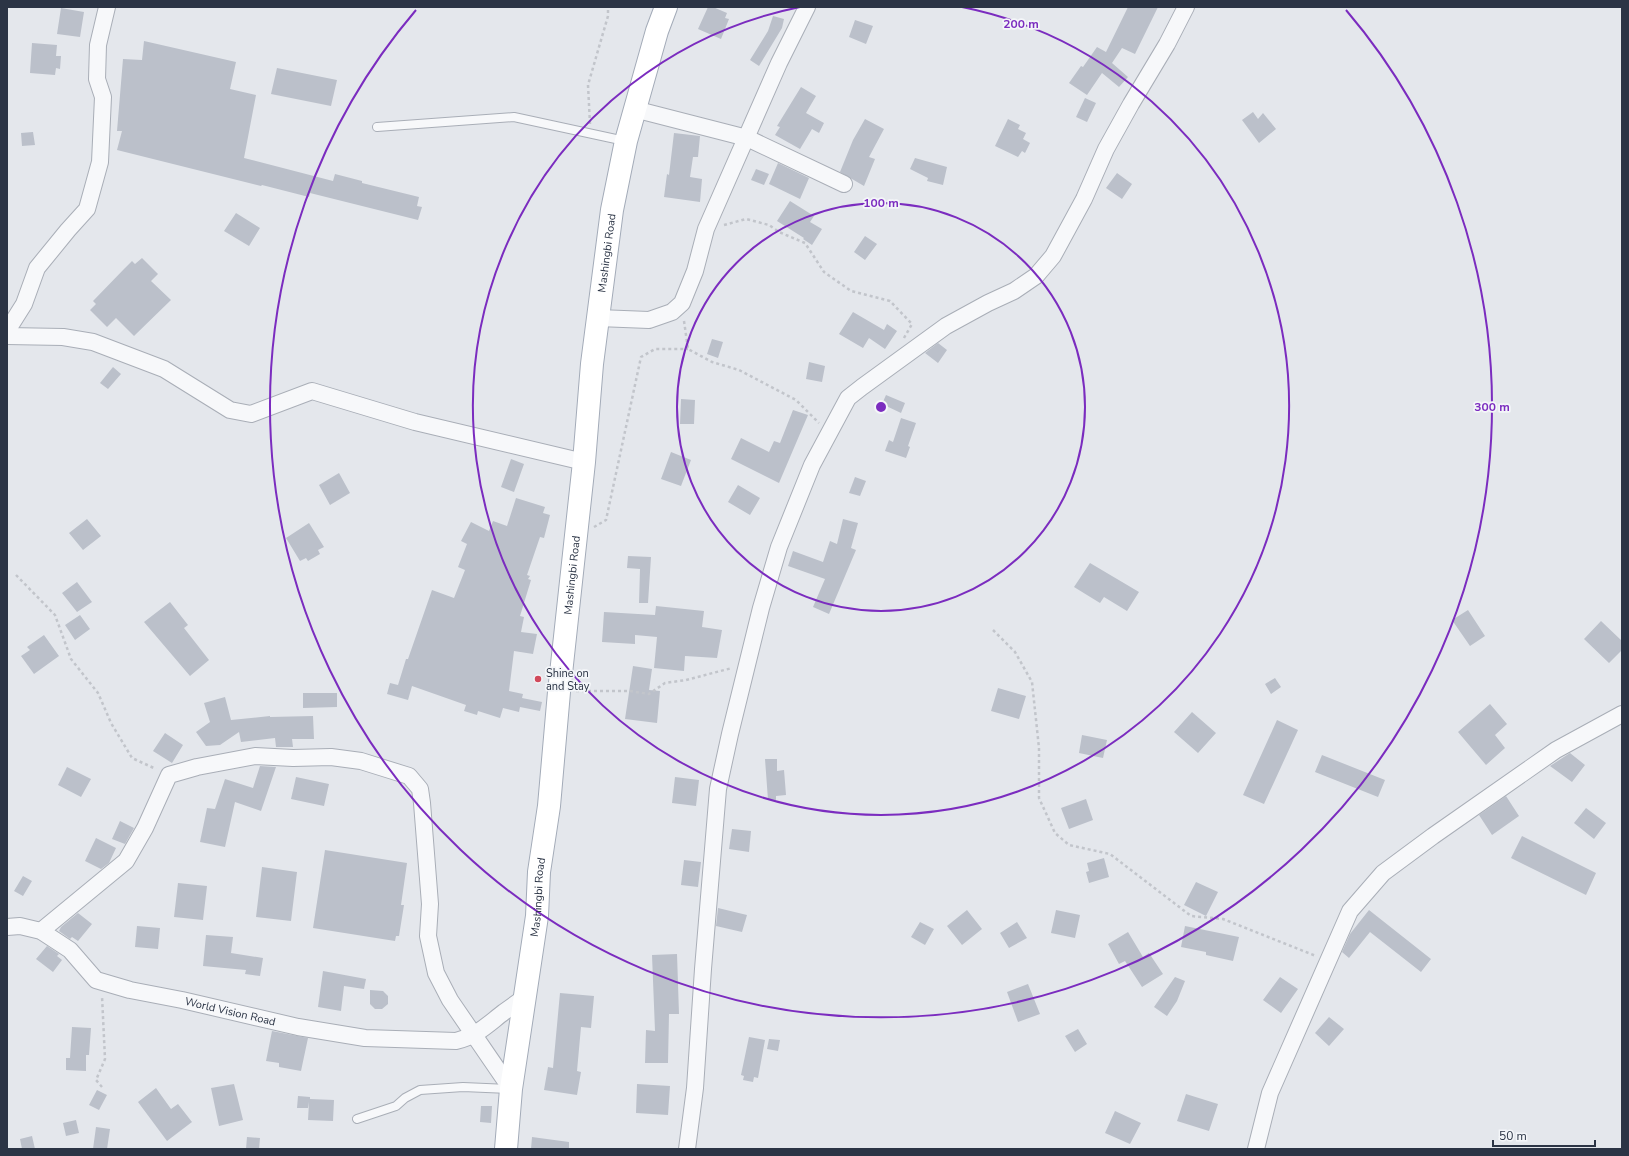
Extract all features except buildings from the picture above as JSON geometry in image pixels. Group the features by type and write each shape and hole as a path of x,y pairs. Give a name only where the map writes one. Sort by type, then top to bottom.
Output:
{"main road":[{"name":"Mashingbi Road","path":"506,1149 511,1089 537,916 539,872 549,806 559,692 577,536 592,364 612,210 634,109 657,31 666,7"}],"street":[{"path":"7,331 24,304 37,268 87,209 100,162 103,97 97,79 98,45 107,7"},
{"path":"598,318 649,320 672,312 682,303 695,271 706,229 779,63 807,7"},
{"path":"688,1149 695,1088 702,969 718,789 761,608 779,547 812,465 848,398 946,326 988,302 1014,291 1036,276 1049,261 1084,199 1106,149 1167,44 1186,7"},
{"path":"634,109 747,138 844,184"},
{"path":"7,336 63,337 93,342 164,369 230,410 251,414 312,391 415,422 584,462"},
{"path":"1256,1149 1270,1093 1350,911 1383,873 1478,804 1556,750 1622,714"},
{"path":"41,931 126,861 146,828 169,775 197,767 255,756 293,758 331,757 361,761 409,776 420,789 422,803 430,904 428,936 436,973 450,1000 511,1089"},
{"path":"7,927 20,926 41,931 70,950 96,980"},
{"name":"World Vision Road","path":"96,980 130,990 298,1027 365,1038 456,1041 474,1036"},
{"path":"474,1036 525,998"}],"lane":[{"path":"376,127 514,117 626,142"},
{"path":"357,1119 396,1106 420,1090 462,1087 511,1089"}],"path":[{"path":"591,134 588,85 608,16 608,7"},
{"path":"706,229 746,219 769,225 779,232 805,243 824,272 851,291 890,301 912,324 896,350 893,365"},
{"path":"682,303 688,349"},
{"path":"577,536 606,520 641,357 655,349 688,349 712,362 739,370 796,400 829,432"},
{"path":"16,575 55,615 71,660 98,693 111,723 132,758 169,775"},
{"path":"993,630 1015,652 1032,682 1039,748 1039,798 1055,833 1069,845 1110,854 1191,916 1223,919 1327,961"},
{"path":"559,692 630,691 649,694 665,683 686,680 748,663"},
{"path":"96,980 102,994 105,1059 96,1080 102,1087"}],"place":[{"name":"Shine on and Stay","path":"538,679"}]}
